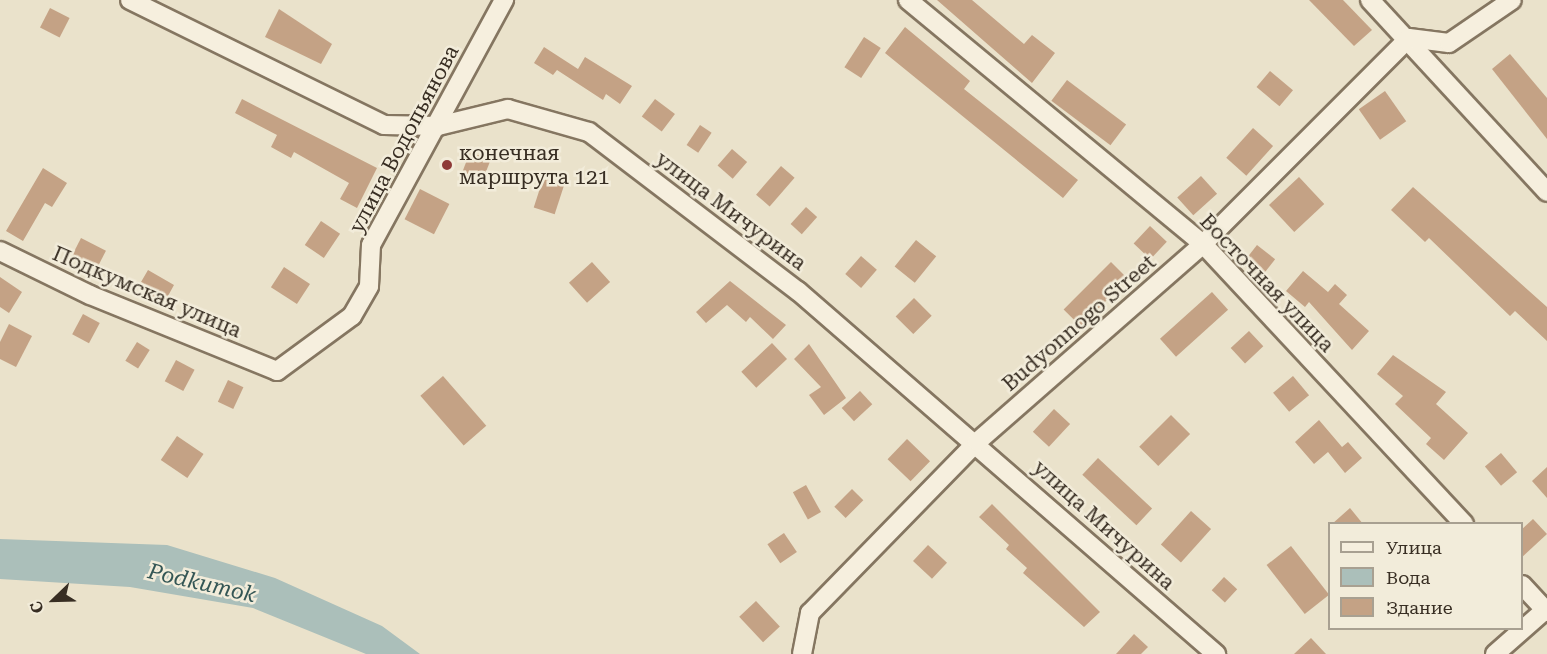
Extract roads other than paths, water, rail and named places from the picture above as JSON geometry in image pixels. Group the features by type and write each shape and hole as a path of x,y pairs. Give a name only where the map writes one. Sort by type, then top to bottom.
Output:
{"street":[{"name":"улица Мичурина","path":"130,0 384,125 438,126 507,109 590,132 798,291 977,442 1216,654"},
{"name":"улица Водопьянова","path":"277,371 352,316 369,286 371,245 438,126 504,0"},
{"name":"Восточная улица","path":"908,0 1203,244 1462,522"},
{"path":"1370,0 1409,38 1547,192"},
{"path":"1409,38 1449,43 1512,0"},
{"name":"Budyonnogo Street","path":"802,654 810,613 977,442 1203,244 1409,38"},
{"name":"Подкумская улица","path":"0,251 90,295 277,371"},
{"path":"1494,654 1546,611 1523,587"}],"water":[{"name":"Podkumok","path":"0,539 167,545 275,578 382,626 420,654 366,654 253,608 130,587 0,579"}],"place":[{"name":"конечная маршрута 121","path":"447,165"}]}
